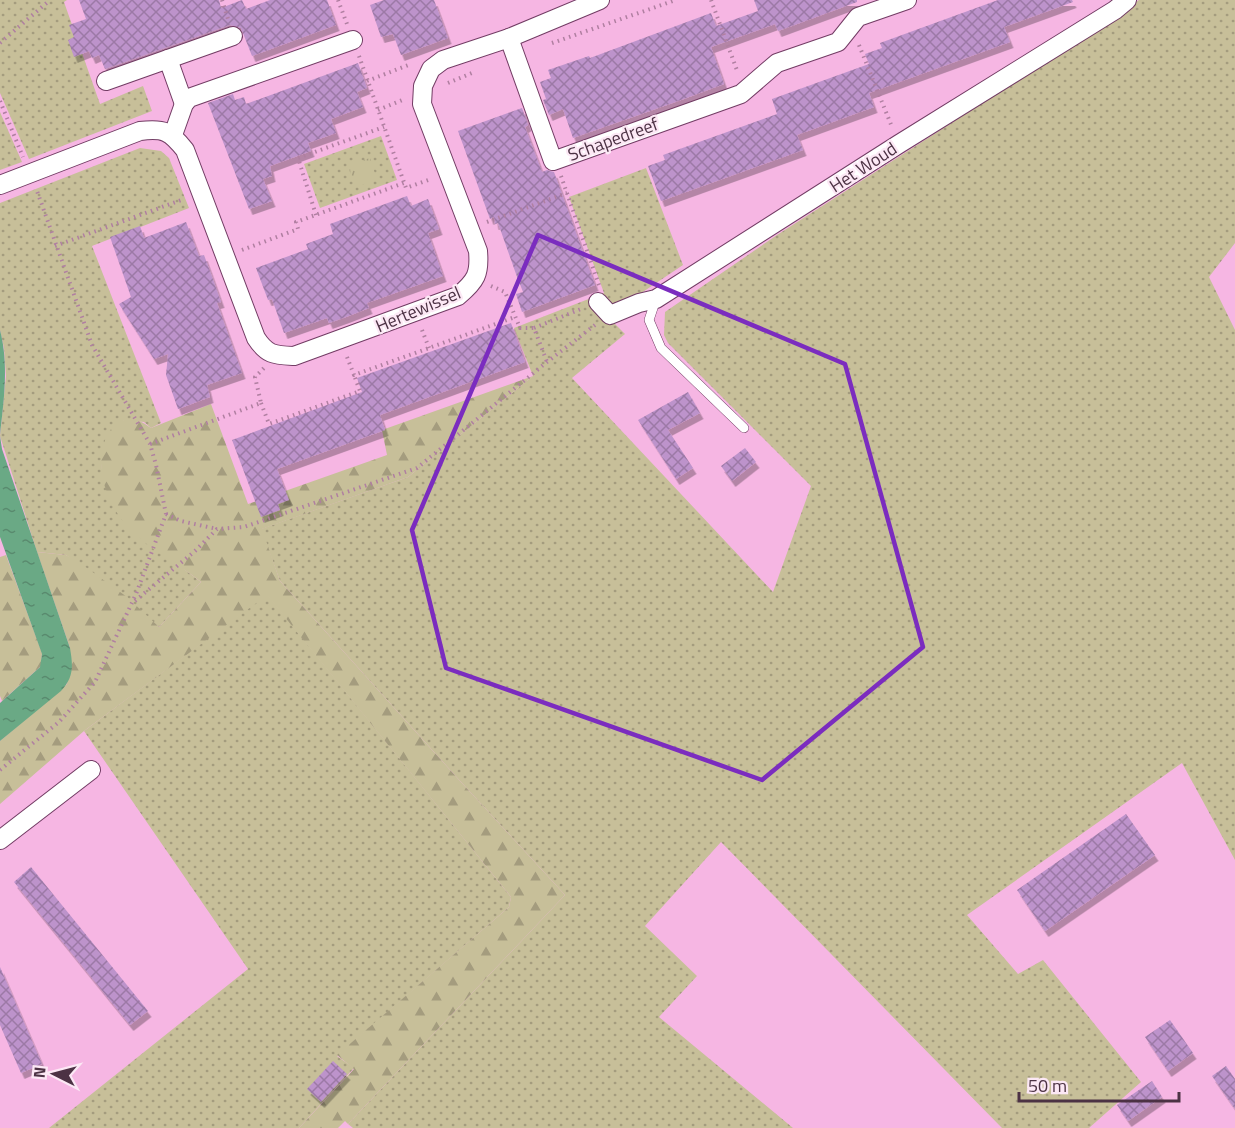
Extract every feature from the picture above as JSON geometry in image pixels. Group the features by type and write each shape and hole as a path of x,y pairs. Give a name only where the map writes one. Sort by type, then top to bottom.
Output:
{"street":[{"path":"422,93 431,69 443,60 509,38 577,4 600,0"},
{"name":"Schapedreef","path":"509,38 553,161 744,91 777,63 838,42 858,17 907,0"},
{"name":"Het Woud","path":"604,308 656,299 898,144 1115,10 1127,0"},
{"path":"106,81 233,36"},
{"path":"173,135 184,104 189,98 353,40"},
{"path":"168,58 184,104"},
{"name":"Hertewissel","path":"277,356 294,356 458,296 471,285 475,278 479,269 478,251 422,104 422,93"},
{"path":"0,185 140,131 156,129 173,135 185,150 256,338 264,350 277,356"},
{"path":"0,840 91,770"}],"lane":[{"path":"656,299 649,320 661,348 744,428"}],"path":[{"path":"0,44 50,0"},
{"path":"339,0 406,188 448,173"},
{"path":"548,45 676,0"},
{"path":"711,0 744,91"},
{"path":"844,35 858,42 898,144"},
{"path":"367,81 420,60 431,69"},
{"path":"378,110 474,72"},
{"path":"0,101 31,174 92,345 150,444 166,514 132,604 95,682 59,722 0,770"},
{"path":"316,215 298,158 384,127"},
{"path":"166,514 181,521 217,529 244,526 417,468 547,362 604,308 604,299 555,160"},
{"path":"225,256 298,229 296,222 404,183"},
{"path":"55,246 201,193"},
{"path":"470,229 567,193"},
{"path":"475,278 505,292 520,328 534,328 604,308"},
{"path":"354,375 515,317"},
{"path":"534,328 547,362"},
{"path":"277,356 255,377 261,404 269,424 360,391 341,339"},
{"path":"150,444 261,404"},
{"path":"132,604 195,551 217,529"}],"highlighted area":[{"path":"538,235 845,364 923,647 762,780 446,668 412,530"}],"green space":[{"path":"0,0 67,0 64,2 100,104 143,86 152,111 29,159 0,93"},
{"path":"1139,0 1235,0 1235,243 1209,277 1235,330 1235,860 1182,763 967,915 1018,974 1043,960 1141,1082 1089,1128 1002,1128 721,842 645,926 697,976 659,1017 793,1128 353,1128 348,1124 565,895 280,581 261,529 408,477 533,376 514,328 604,293 569,197 646,168 683,265 607,316 625,334 572,378 773,592 811,486 668,343 664,335 665,312 777,235"},
{"path":"0,112 22,162 0,170"},
{"path":"381,136 397,180 320,208 304,164"},
{"path":"140,148 161,151 169,158 189,208 92,246 161,423 151,428 144,422 124,420 101,464 106,488 125,522 137,535 201,582 159,627 66,555 37,552 0,436 6,376 0,330 0,203"},
{"path":"370,158 377,180 355,187 348,165"},
{"path":"533,376 408,477 262,529 280,581 565,895 348,1124 345,1121 338,1128 299,1128 354,1069 337,1055 509,907 511,897 267,595 84,731 0,804 0,741 67,684 70,648 37,552 66,555 80,563 127,597 159,627 201,582 142,540 122,520 114,508 105,486 101,464 104,442 114,425 130,419 140,421 151,428 211,404 248,504 387,455 382,430"},
{"path":"6,555 42,653 41,666 2,701 0,696 0,557"},
{"path":"267,594 511,897 509,907 337,1056 354,1068 299,1128 49,1128 248,969 84,731"}],"water":[{"path":"0,330 5,369 0,435"},
{"path":"0,436 2,449 70,648 72,666 68,681 61,691 0,741 0,703 40,667 42,654 0,537"}],"building":[{"path":"79,0 219,0 221,8 242,0 246,9 270,0 327,0 336,25 252,56 241,28 230,25 105,69 99,55 92,58 89,51 74,57 68,40 74,37 69,25 86,19"},
{"path":"384,0 434,0 448,38 401,55 393,34 381,37 370,5"},
{"path":"754,0 857,0 857,2 778,31 775,24 711,47 724,84 681,100 573,138 563,109 549,115 543,100 546,99 540,82 551,78 548,70 589,56 590,58 711,13 716,26 758,11"},
{"path":"998,0 1072,0 1073,2 1004,27 1010,42 869,93 874,107 797,135 803,150 661,201 648,166 665,160 663,155 777,114 772,99 869,64 865,54 882,48 880,43"},
{"path":"358,63 367,88 357,92 363,107 331,119 336,133 308,143 311,151 270,166 272,176 263,179 272,201 249,209 208,103 233,94 235,100 244,97 246,104"},
{"path":"522,108 528,125 525,127 542,172 547,170 554,172 595,285 522,312 516,294 523,292 498,223 495,224 494,217 490,219 458,131"},
{"path":"407,196 411,206 428,199 439,229 428,233 443,276 367,303 369,308 346,317 329,323 327,318 284,333 272,299 268,300 256,268 308,249 306,244 333,234 330,224"},
{"path":"186,222 199,256 204,255 221,302 217,303 242,373 207,385 210,397 178,409 166,375 168,354 154,359 119,304 131,297 110,237 140,226 144,238"},
{"path":"511,323 525,362 380,415 385,430 277,469 289,500 278,504 280,510 261,517 232,440 362,392 357,378"},
{"path":"688,392 700,413 668,430 693,468 676,479 638,420"},
{"path":"745,448 756,462 732,481 721,466"},
{"path":"1126,814 1155,855 1045,931 1017,890"},
{"path":"31,867 148,1011 130,1025 14,882"},
{"path":"0,967 42,1064 21,1073 0,1025"},
{"path":"1170,1020 1193,1053 1168,1071 1145,1037"},
{"path":"333,1061 347,1074 321,1102 307,1089"},
{"path":"1226,1066 1235,1079 1235,1109 1212,1076"},
{"path":"1152,1081 1162,1097 1128,1121 1117,1105"}]}
